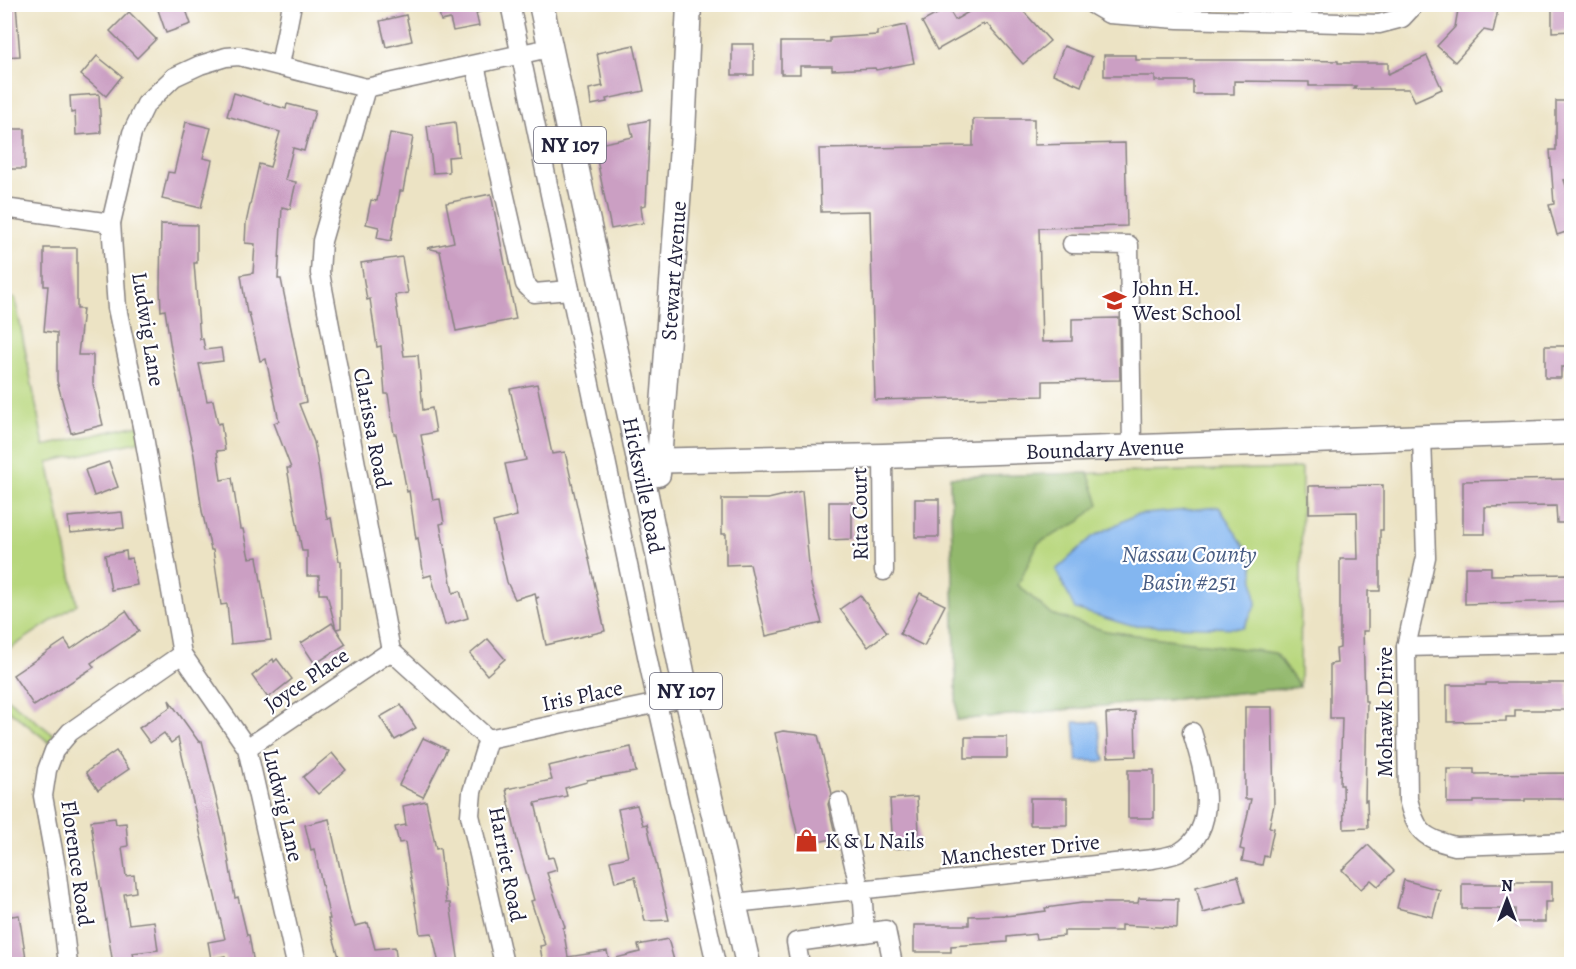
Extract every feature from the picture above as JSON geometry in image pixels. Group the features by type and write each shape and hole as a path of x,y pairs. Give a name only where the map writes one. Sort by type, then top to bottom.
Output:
{"main road":[{"name":"Hicksville Road","path":"541,4 549,48 649,460 654,536 687,697 748,964"},
{"name":"Stewart Avenue","path":"649,460 683,133 689,4"},
{"name":"Boundary Avenue","path":"649,460 883,456 1572,432"}],"street":[{"path":"280,65 292,4"},
{"name":"Hicksville Road","path":"510,4 657,703 716,964"},
{"path":"1092,4 1109,14 1178,19 1379,24 1402,18 1413,8"},
{"name":"Ludwig Lane","path":"296,964 247,748 182,654 143,431 117,308 111,223 132,133 146,104 174,77 200,65 226,57 239,56 280,65 366,88 549,48"},
{"path":"475,65 525,284 534,293 570,290"},
{"name":"Clarissa Road","path":"366,88 321,241 320,273 391,651"},
{"path":"4,208 111,223"},
{"path":"1072,244 1129,246 1132,447"},
{"name":"Mohawk Drive","path":"1422,437 1426,557 1406,647 1408,799 1414,822 1427,836 1455,846 1572,842"},
{"name":"Rita Court","path":"883,456 884,571"},
{"path":"1406,647 1572,643"},
{"path":"391,651 488,739"},
{"name":"Joyce Place","path":"247,748 391,651"},
{"name":"Florence Road","path":"68,964 56,867 43,796 47,770 54,751 70,732 182,654"},
{"name":"Iris Place","path":"488,739 687,697"},
{"name":"Manchester Drive","path":"734,903 1153,859 1178,853 1192,843 1204,819 1206,793 1203,769 1192,732"},
{"name":"Harriet Road","path":"488,739 472,792 470,815 504,964"},
{"path":"839,802 863,903 865,933"},
{"path":"797,964 796,942 886,930 893,964"}],"green space":[{"path":"15,298 44,446 139,425 142,441 48,462 77,604 5,652 4,299"},
{"path":"1302,468 1300,687 957,720 950,477"},
{"path":"1088,473 1099,504 1079,522 1038,543 1018,585 1051,614 1106,631 1275,653 1300,687 957,720 950,477"},
{"path":"4,696 54,735 50,743 5,707"}],"water":[{"name":"Nassau County Basin #251","path":"1219,507 1252,558 1256,605 1243,628 1128,625 1075,609 1056,570 1092,537 1135,515"},
{"path":"1074,722 1098,722 1105,761 1077,761"}],"building":[{"path":"4,4 16,4 20,56 4,57"},
{"path":"156,4 184,4 191,24 166,33"},
{"path":"447,4 486,4 487,10 476,13 479,26 453,31 450,19 441,21 438,7"},
{"path":"982,4 1017,4 1050,41 1023,64 987,24 984,26 983,24 937,50 922,22 948,8 955,20"},
{"path":"1459,4 1485,4 1485,7 1498,10 1493,32 1484,30 1455,62 1437,46 1455,27"},
{"path":"1552,4 1572,4 1572,31 1552,32"},
{"path":"129,12 156,39 137,58 110,31"},
{"path":"406,15 412,41 386,47 380,21"},
{"path":"906,25 914,63 876,70 875,68 832,70 832,66 800,66 800,74 781,74 781,42 830,42 830,38 877,35 877,31"},
{"path":"732,44 754,44 754,75 732,75"},
{"path":"634,45 644,91 606,99 607,102 591,105 589,89 603,86 597,53"},
{"path":"1064,46 1092,57 1081,86 1053,74"},
{"path":"1104,55 1136,55 1136,60 1291,60 1388,63 1388,74 1427,56 1442,89 1415,101 1409,89 1354,89 1356,86 1309,86 1309,82 1234,81 1234,94 1193,94 1193,81 1155,81 1155,76 1104,76"},
{"path":"97,56 122,76 106,96 81,75"},
{"path":"234,93 286,109 287,104 315,111 304,151 293,148 285,180 296,182 290,209 282,207 278,279 281,279 306,402 299,404 314,442 327,519 331,518 339,561 341,561 341,628 336,629 327,594 319,594 319,576 307,576 307,551 302,551 287,468 291,468 274,423 279,421 266,359 260,361 249,313 247,313 241,275 253,273 255,244 245,243 246,223 259,164 270,167 280,132 227,116"},
{"path":"99,94 101,133 76,135 75,112 71,113 70,96"},
{"path":"1556,101 1572,101 1572,179 1564,180 1572,204 1572,230 1557,235 1549,205 1554,204 1550,150 1556,150"},
{"path":"973,119 1034,119 1034,145 1125,143 1127,226 1039,228 1042,342 1072,341 1072,319 1119,318 1120,380 1043,381 1043,396 875,400 870,211 821,212 819,149 973,146"},
{"path":"650,120 646,205 641,206 643,223 611,229 594,145 633,137 630,124"},
{"path":"186,122 211,128 203,158 212,160 201,208 162,199 168,172 174,173"},
{"path":"455,122 459,156 448,157 449,172 433,173 427,126"},
{"path":"4,129 25,129 25,169 4,169"},
{"path":"390,133 413,137 391,241 377,238 379,227 366,224 371,200 377,201"},
{"path":"491,194 516,319 456,331 440,251 427,248 454,242 446,203"},
{"path":"161,224 197,225 197,263 194,263 200,339 203,339 205,350 221,348 223,361 199,364 207,401 213,400 218,424 221,423 225,450 217,451 221,480 232,478 240,529 243,529 249,558 257,557 271,640 231,644 227,604 221,605 213,550 211,550 202,511 194,455 172,355 165,310 161,311"},
{"path":"44,248 77,248 77,309 83,309 78,355 93,355 93,384 103,425 71,433 57,381 57,333 44,331 48,286 44,286"},
{"path":"402,257 408,293 395,295 404,356 418,355 423,410 432,408 436,432 421,435 433,500 440,499 444,523 440,524 453,593 460,591 468,618 445,625 431,575 424,577 409,491 407,492 396,434 394,434 388,394 385,394 381,346 377,347 370,299 367,300 361,263"},
{"path":"1545,346 1572,346 1572,367 1561,367 1561,378 1545,378"},
{"path":"537,384 552,454 565,452 605,631 546,645 536,599 539,597 536,598 535,593 515,599 507,582 493,522 517,516 505,464 526,460 510,389"},
{"path":"109,462 118,487 94,496 85,470"},
{"path":"1572,479 1572,523 1557,523 1556,506 1485,507 1485,534 1463,534 1463,481"},
{"path":"1383,485 1380,591 1368,591 1368,631 1363,631 1365,701 1367,701 1365,801 1367,800 1368,828 1344,829 1343,785 1340,785 1342,718 1330,718 1330,664 1337,663 1336,649 1340,648 1340,559 1358,559 1357,512 1309,513 1309,486"},
{"path":"802,491 811,585 822,623 766,636 750,564 726,565 726,534 722,534 722,499 768,499"},
{"path":"915,499 939,499 939,537 915,537"},
{"path":"829,502 852,502 852,539 829,540"},
{"path":"122,512 124,528 70,533 68,517"},
{"path":"126,551 127,559 132,558 137,585 111,590 105,555"},
{"path":"1465,567 1491,567 1491,575 1572,574 1572,601 1465,604"},
{"path":"920,593 945,605 924,646 900,634"},
{"path":"860,595 887,632 868,647 840,609"},
{"path":"126,611 139,631 91,663 94,667 34,706 13,675 65,640 71,649"},
{"path":"332,623 346,644 315,664 301,643"},
{"path":"488,639 505,659 487,675 470,654"},
{"path":"273,659 274,662 277,659 292,679 268,698 252,676"},
{"path":"1486,683 1568,683 1568,710 1515,710 1515,717 1506,717 1506,721 1447,722 1447,685 1486,685"},
{"path":"169,700 199,742 202,741 223,827 235,898 238,897 247,935 249,935 254,964 227,964 225,956 211,959 208,942 225,939 178,738 171,743 164,733 150,743 139,728 171,707"},
{"path":"401,705 416,728 395,740 380,717"},
{"path":"1245,707 1272,707 1274,805 1269,827 1274,828 1268,857 1264,856 1262,865 1242,861 1244,850 1240,849 1251,799 1245,799"},
{"path":"1135,712 1136,756 1108,757 1106,714"},
{"path":"783,731 818,735 832,794 828,804 836,838 800,846 775,733"},
{"path":"965,737 1007,737 1007,758 965,758"},
{"path":"423,738 447,749 423,797 399,785"},
{"path":"631,747 636,772 587,780 587,782 565,788 567,796 535,803 548,858 553,857 557,870 547,873 565,927 563,928 568,957 607,951 610,964 543,964 540,946 545,945 531,901 534,900 517,840 506,789 552,780 548,766"},
{"path":"116,751 129,769 98,790 86,772"},
{"path":"332,753 346,770 318,794 303,777"},
{"path":"1447,769 1474,769 1474,774 1572,773 1572,799 1447,803"},
{"path":"1128,770 1154,770 1154,818 1128,818"},
{"path":"917,797 920,847 893,849 890,799"},
{"path":"1030,798 1067,798 1067,825 1030,825"},
{"path":"426,801 436,849 440,848 446,903 450,903 459,964 439,964 432,933 420,934 405,842 399,843 395,827 406,825 403,806"},
{"path":"637,805 643,825 647,824 669,920 645,921 635,877 615,882 610,861 628,857 618,809"},
{"path":"115,818 116,824 126,823 128,846 122,847 126,876 134,875 136,892 124,894 129,924 154,921 158,950 133,953 135,964 113,964 95,853 91,821"},
{"path":"329,819 355,926 368,923 375,949 395,947 397,964 341,964 328,919 330,919 314,849 311,850 305,825"},
{"path":"1368,845 1394,871 1378,886 1371,880 1361,889 1342,870"},
{"path":"1238,876 1245,902 1203,913 1196,887"},
{"path":"1404,880 1440,890 1433,917 1397,908"},
{"path":"1515,882 1552,882 1552,902 1545,902 1545,922 1515,922 1515,909 1462,909 1462,884 1515,884"},
{"path":"1139,898 1178,899 1177,928 1121,925 1121,931 1064,931 1064,936 1036,939 1035,934 1007,937 1007,942 951,946 951,952 914,952 914,925 969,925 969,916 1006,916 1046,911 1045,908 1082,903 1138,903"},
{"path":"19,915 27,964 4,964 4,917"},
{"path":"668,939 675,964 613,964 612,959 640,952 638,945"}],"place":[{"name":"John H. West School","path":"1114,300"},
{"name":"K & L Nails","path":"807,840"}]}
